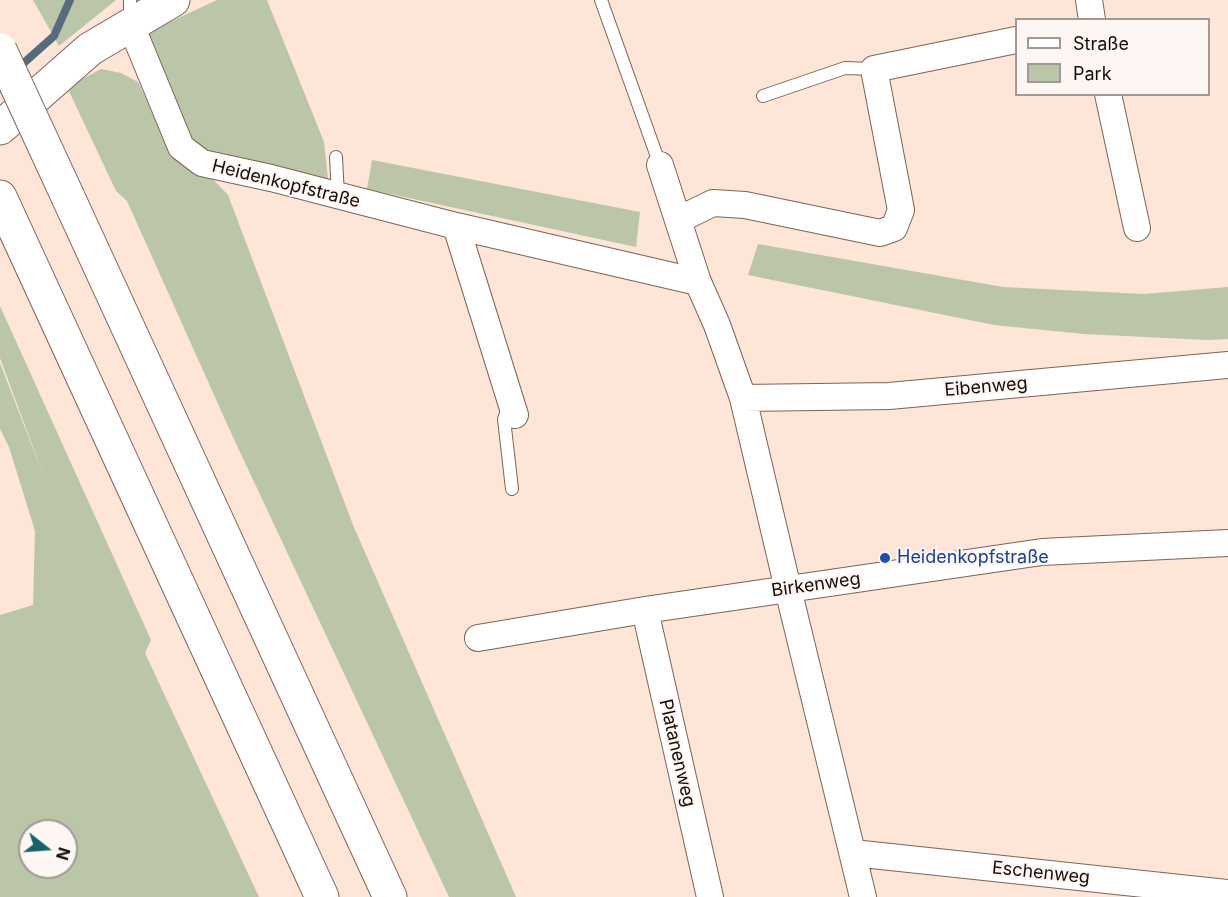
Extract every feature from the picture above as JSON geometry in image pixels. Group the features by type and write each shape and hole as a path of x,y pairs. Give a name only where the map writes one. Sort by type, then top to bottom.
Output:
{"main road":[{"path":"0,128 130,12 173,0"},
{"path":"0,50 390,897"},
{"path":"0,196 322,897"}],"street":[{"path":"1089,0 1092,18"},
{"name":"Heidenkopfstraße","path":"130,12 181,147 202,164 698,282"},
{"path":"678,220 712,203 745,205 880,233 894,228 901,210 874,69 1015,40"},
{"path":"1108,96 1137,228"},
{"path":"660,165 698,282 717,325 744,398 863,897"},
{"path":"456,226 513,409"},
{"name":"Eibenweg","path":"744,398 889,396 1228,365"},
{"name":"Birkenweg","path":"478,638 645,610 1042,552 1228,543"},
{"name":"Platanenweg","path":"645,610 710,897"},
{"name":"Eschenweg","path":"853,853 1228,893"}],"lane":[{"path":"601,0 660,165"},
{"path":"764,96 845,68 874,69"},
{"path":"336,157 338,196"},
{"path":"512,489 504,419 513,409"}],"green space":[{"path":"33,0 116,0 59,46"},
{"path":"217,0 267,0 324,142 328,179 269,164 206,154 187,141 146,33"},
{"path":"101,69 121,73 138,82 174,158 184,167 208,174 228,195 353,525 516,897 449,897 232,435 127,201 116,191 67,87"},
{"path":"372,160 640,212 636,247 367,189"},
{"path":"758,244 1003,287 1144,294 1228,287 1228,339 1084,334 994,325 748,275"},
{"path":"0,306 151,640 145,653 259,897 0,897 0,615 33,605 35,531 9,447 0,429 0,363 45,480 0,358"}],"waterway":[{"path":"17,69 54,36 70,0"}],"place":[{"name":"Heidenkopfstraße","path":"885,558"}]}
